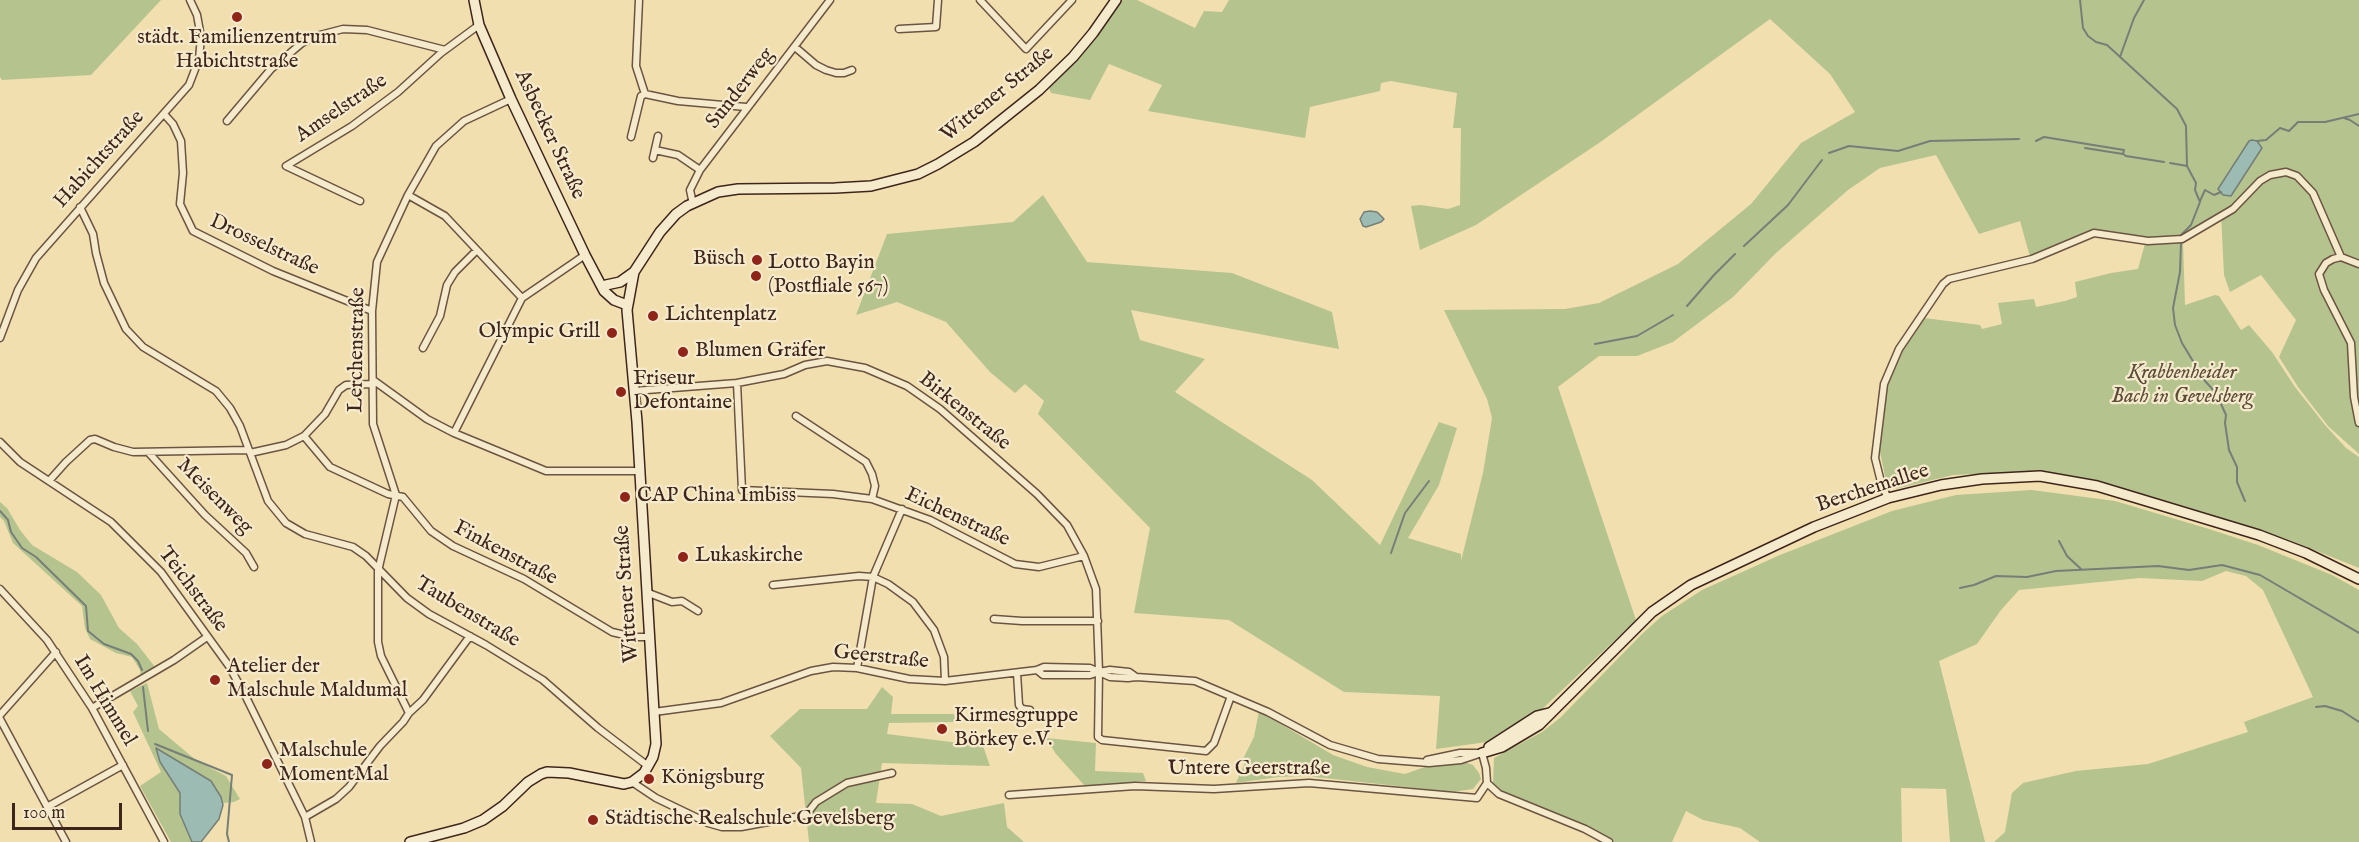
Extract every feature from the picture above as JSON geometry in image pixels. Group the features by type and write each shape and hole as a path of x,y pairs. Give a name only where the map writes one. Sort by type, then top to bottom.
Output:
{"main road":[{"name":"Asbecker Straße","path":"474,0 479,24 511,99 585,255 604,284 604,291 614,300 627,305"},
{"name":"Wittener Straße","path":"648,766 656,744 645,592 640,471 627,305 634,272 660,232 676,214 718,192 738,189 871,186 918,174 938,164 974,142 1039,90 1073,57 1116,0"},
{"path":"604,284 620,282 634,272"},
{"path":"604,284 628,295"},
{"name":"Berchemallee","path":"1482,753 1537,716 1551,712 1652,612 1691,585 1814,527 1888,498 1941,484 2040,476 2086,484 2251,533 2306,554 2359,579"},
{"path":"410,842 464,828 483,820 503,806 528,782 547,772 569,773 616,784 632,782 644,774 648,766"}],"street":[{"name":"Habichtstraße","path":"0,338 14,299 36,258 189,85 199,59 201,37 197,15 190,0"},
{"path":"639,0 636,66 645,94"},
{"name":"Sunderweg","path":"693,204 690,190 700,170 830,0"},
{"path":"899,29 936,27 938,0"},
{"path":"980,0 1026,49 1072,0"},
{"name":"Amselstraße","path":"360,201 286,166 352,126 398,92 445,50 479,24"},
{"path":"227,121 271,69 302,43 316,36 344,29 367,30 445,50"},
{"path":"795,46 816,65 826,70 836,74 852,70"},
{"path":"645,94 678,101 746,107"},
{"path":"631,137 641,96 645,94"},
{"name":"Lerchenstraße","path":"396,495 373,424 372,311 377,262 408,195 436,146 464,121 511,99"},
{"name":"Drosselstraße","path":"164,114 173,124 181,141 183,173 180,204 193,231 273,271 372,311"},
{"path":"653,158 658,136"},
{"path":"655,150 678,155 700,170"},
{"path":"1888,498 1882,486 1875,458 1884,384 1899,349 1943,284 1949,279 2032,259 2094,234 2148,241 2182,239 2233,209 2260,181 2270,175 2286,172 2297,176 2313,193 2341,257"},
{"path":"408,195 445,216 522,298"},
{"name":"Taubenstraße","path":"80,207 93,234 104,284 126,329 143,347 216,391 230,408 250,451 268,501 286,523 305,534 353,547 366,556 378,571 407,598 543,680 598,728 648,766"},
{"path":"423,348 440,316 447,285 455,272 476,251"},
{"path":"454,433 522,298 585,255"},
{"path":"2359,264 2341,257 2326,263 2319,274 2324,290 2342,323 2350,344 2354,397 2359,423"},
{"name":"Birkenstraße","path":"633,392 737,383 784,374 805,365 827,361 865,368 907,386 940,409 1037,494 1067,525 1084,556 1096,589 1099,672 1097,733 1102,740 1206,751 1214,743 1231,696"},
{"path":"373,382 427,419 454,433 546,471 640,471"},
{"name":"Meisenweg","path":"49,481 90,440 95,439 133,452 250,451 286,445 304,436 325,414 339,390 354,383 373,382"},
{"name":"Eichenstraße","path":"737,383 742,490 832,494 872,499 930,520 1015,564 1039,567 1084,556"},
{"path":"796,416 866,462 875,486 872,499"},
{"name":"Finkenstraße","path":"304,436 330,466 388,494 403,496 431,531 453,546 524,579 612,632 649,637"},
{"name":"Teichstraße","path":"0,442 15,459 111,522 160,572 228,666 246,697 305,816 310,842"},
{"name":"Meisenweg","path":"148,452 205,515 246,553 254,567"},
{"path":"396,495 378,571 377,600 381,656 409,713"},
{"path":"857,668 873,577 903,509"},
{"path":"773,585 840,576 873,577 905,595 930,623 944,657 945,681"},
{"name":"Im Himmel","path":"0,589 56,652 92,708 164,842"},
{"path":"645,592 672,602 682,601 698,611"},
{"path":"994,619 1098,621"},
{"path":"305,816 336,799 350,787 380,746 423,700 470,636"},
{"path":"92,708 174,660 207,637"},
{"path":"56,652 0,717 66,842"},
{"name":"Geerstraße","path":"654,712 721,703 823,668 857,668 909,680 945,681 1037,670 1043,675 1090,675 1099,672 1110,677 1136,676 1195,681 1268,712 1330,744 1378,759 1424,762 1461,760 1482,753"},
{"path":"1017,672 1019,705 1022,710 1030,710"},
{"path":"1482,753 1487,783 1498,794 1585,829 1609,842"},
{"path":"47,807 123,765"},
{"path":"632,782 656,798 708,823 722,827 741,827 806,815 816,802 847,783 892,773"},
{"name":"Untere Geerstraße","path":"1009,795 1135,786 1214,789 1309,783 1477,798 1487,783"}],"green space":[{"path":"0,0 161,0 91,75 2,80 0,77"},
{"name":"Krabbenheider Bach in Gevelsberg","path":"1121,0 1137,0 1195,28 1204,11 1222,12 1229,0 2359,0 2359,454 2328,426 2298,387 2279,357 2296,320 2261,275 2230,292 2224,275 2221,213 2180,238 2179,243 2183,241 2185,305 2215,295 2219,296 2241,330 2249,325 2272,352 2295,387 2325,425 2346,448 2359,457 2359,568 2287,539 2096,480 2038,471 1953,475 1895,489 1886,481 1879,447 1886,384 1892,366 1924,318 1980,325 1982,329 2002,324 1998,303 2034,299 2036,307 2065,301 2077,297 2075,282 2138,269 2146,240 2094,232 2030,257 2020,221 1979,234 1936,155 1880,168 1848,190 1776,253 1733,297 1673,342 1637,356 1599,356 1558,387 1636,620 1539,712 1487,742 1436,749 1440,696 1344,692 1229,620 1134,613 1150,528 1038,414 1044,401 1025,384 1015,393 990,372 946,322 897,302 856,315 887,234 1013,222 1043,195 1087,262 1232,273 1332,312 1339,349 1131,310 1140,340 1205,359 1175,392 1312,480 1380,545 1439,422 1457,428 1439,485 1408,538 1461,554 1461,561 1483,473 1492,418 1487,399 1444,310 1565,309 1599,303 1678,264 1751,204 1801,143 1855,112 1830,74 1770,19 1599,143 1476,225 1420,250 1411,206 1421,205 1448,209 1460,205 1461,128 1453,128 1457,93 1391,81 1381,83 1380,91 1310,107 1305,138 1148,111 1162,85 1109,64 1090,100 1051,93 1049,88 1088,46"},
{"path":"2032,490 2115,501 2209,529 2258,545 2332,575 2359,590 2359,842 1994,842 2005,832 2012,793 2023,783 2076,771 2148,764 2248,732 2244,722 2313,697 2263,590 2246,576 2226,571 2202,581 2140,578 2019,590 2001,610 1977,644 1939,661 1985,842 1950,842 1946,789 1901,788 1902,842 1760,842 1740,828 1703,820 1686,811 1672,842 1606,842 1607,837 1507,795 1493,786 1494,758 1542,732 1560,718 1662,616 1702,590 1780,555 1892,511 1956,495"},
{"path":"0,502 7,508 32,545 77,572 101,595 119,628 137,644 155,667 141,678 140,670 132,657 116,653 90,639 85,628 82,606 13,543 0,517"},
{"path":"147,683 159,729 197,761 226,776 240,799 223,803 208,779 156,748 160,763 180,793 180,814 192,842 171,842 140,786 161,772 133,712 138,706 130,691"},
{"path":"882,687 893,697 891,714 954,714 956,722 889,723 887,734 983,746 990,766 882,763 876,803 912,804 941,816 1004,803 1007,827 1024,842 809,842 801,768 770,736 800,709 867,709"},
{"path":"1259,711 1333,755 1367,767 1405,774 1436,763 1464,762 1473,765 1481,779 1473,789 1452,792 1306,776 1236,783 1246,761 1243,759 1254,737"},
{"path":"1046,738 1096,743 1095,771 1143,773 1146,781 1085,786 1056,754"}],"water":[{"path":"2249,141 2257,141 2262,148 2231,196 2223,195 2218,189"},
{"path":"1364,212 1377,212 1384,219 1366,227 1363,226 1360,219"},
{"path":"156,748 211,781 221,797 223,805 219,819 201,842 192,842 180,814 180,793 160,762"}],"waterway":[{"path":"2080,0 2083,28 2088,36 2096,42 2107,45 2177,109 2186,126 2187,166 2196,183 2195,190 2200,202 2191,225 2181,235"},
{"path":"2120,57 2134,18 2144,0"},
{"path":"2257,141 2266,140 2280,128 2289,131 2298,122 2325,122 2359,114"},
{"path":"2344,118 2359,126"},
{"path":"2036,141 2044,137 2124,150 2123,154 2126,156 2164,162"},
{"path":"1829,153 1849,146 1898,151 1930,141 2019,139"},
{"path":"2085,148 2123,154"},
{"path":"1744,246 1788,205 1822,160"},
{"path":"2170,163 2187,166"},
{"path":"2200,201 2205,190 2214,195 2221,192"},
{"path":"2181,243 2180,272 2173,308 2175,325 2182,343 2205,381 2216,393 2226,415 2229,450 2237,467 2237,482 2245,501"},
{"path":"1687,306 1735,254"},
{"path":"1595,344 1637,336 1673,315"},
{"path":"1391,553 1405,513 1429,481"},
{"path":"0,511 8,520 11,532 22,548 36,557 86,606 88,631 104,644 131,654 138,661 142,670"},
{"path":"2059,541 2067,556 2081,569"},
{"path":"1960,588 1996,576 2027,577 2056,571 2158,566 2189,570 2222,565 2260,575 2359,633"},
{"path":"143,687 148,731"},
{"path":"2316,707 2325,706 2342,711 2359,722"},
{"path":"155,744 232,775 227,834 229,842"}],"place":[{"name":"städt. Familienzentrum Habichtstraße","path":"237,17"},
{"name":"Büsch","path":"757,260"},
{"name":"Lotto Bayin (Postfliale 567)","path":"756,276"},
{"name":"Lichtenplatz","path":"653,316"},
{"name":"Olympic Grill","path":"612,333"},
{"name":"Blumen Gräfer","path":"683,352"},
{"name":"Friseur Defontaine","path":"621,392"},
{"name":"CAP China Imbiss","path":"625,497"},
{"name":"Lukaskirche","path":"683,557"},
{"name":"Atelier der Malschule Maldumal","path":"215,680"},
{"name":"Kirmesgruppe Börkey e.V.","path":"942,729"},
{"name":"Malschule MomentMal","path":"267,764"},
{"name":"Königsburg","path":"649,779"},
{"name":"Städtische Realschule Gevelsberg","path":"593,820"}]}
